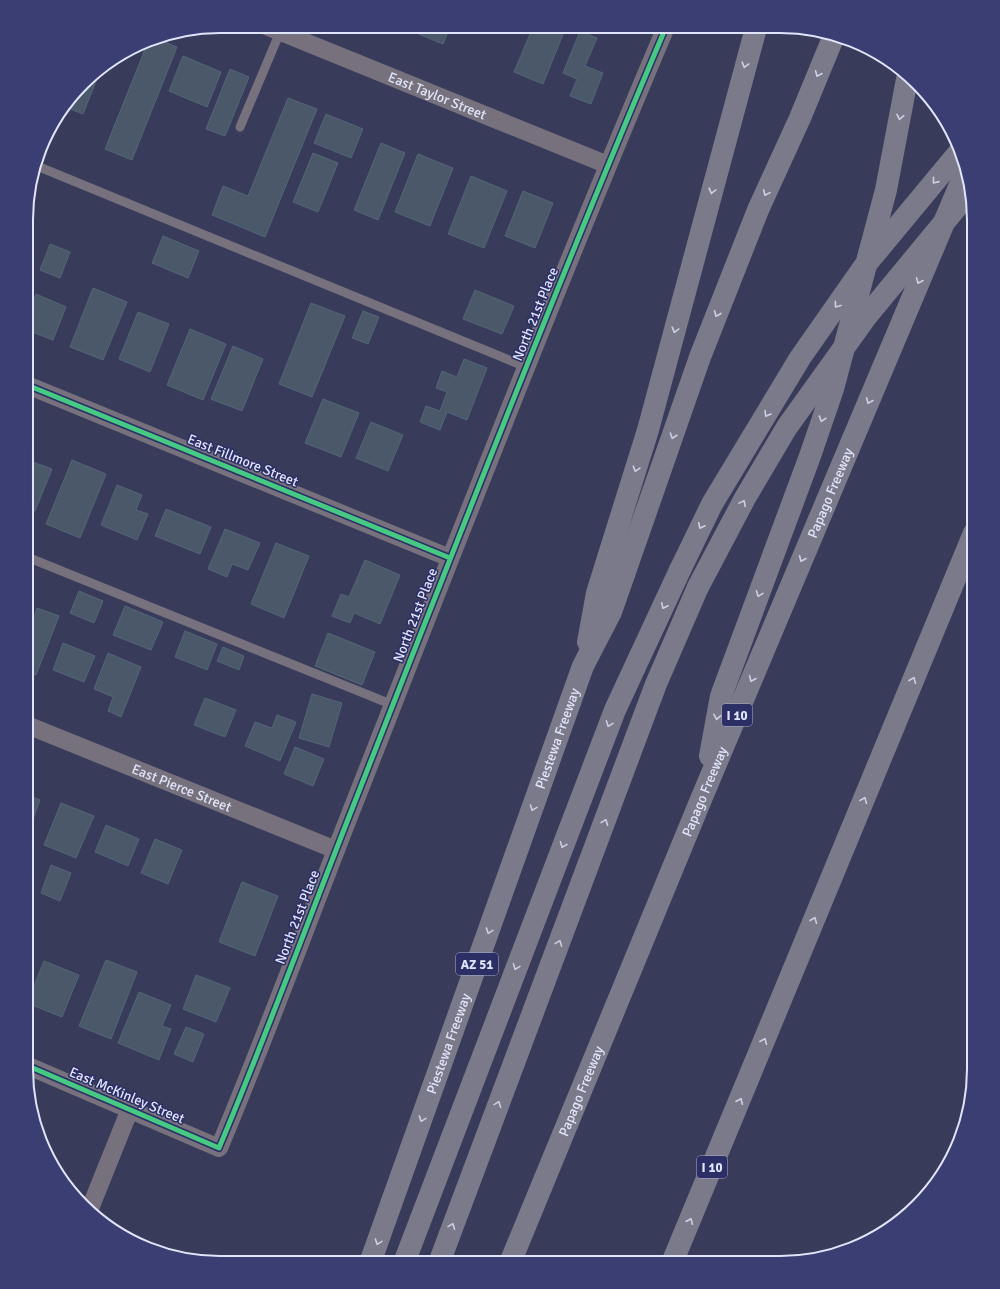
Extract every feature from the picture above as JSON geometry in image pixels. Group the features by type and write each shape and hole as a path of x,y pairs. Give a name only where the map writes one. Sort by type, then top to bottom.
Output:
{"highway":[{"path":"583,666 597,593 648,430 755,33"},
{"path":"583,666 611,612 700,357 758,210 800,118 833,40"},
{"path":"702,797 720,696 807,464 833,389 886,190 906,82"},
{"path":"407,1256 615,710 712,504 800,358 863,268 956,156"},
{"name":"Papago Freeway","path":"513,1256 702,797 962,179"},
{"path":"442,1256 656,684 698,586 745,498 787,428 866,317 965,198"},
{"name":"I 10","path":"676,1256 967,551"},
{"name":"Piestewa Freeway","path":"372,1256 583,666"}],"street":[{"name":"East Taylor Street","path":"283,33 608,165"},
{"name":"North 21st Place","path":"219,1148 254,1063 450,558 526,367 663,33"},
{"name":"East Fillmore Street","path":"33,387 450,558"},
{"name":"East Pierce Street","path":"33,727 336,850"},
{"name":"East McKinley Street","path":"33,1068 219,1148"},
{"path":"92,1205 130,1109"}],"lane":[{"path":"240,127 272,33"},
{"path":"40,167 526,367"},
{"path":"33,559 393,705"}],"building":[{"path":"416,33 448,33 443,44"},
{"path":"530,33 564,33 543,84 514,72"},
{"path":"579,33 585,33 597,38 585,66 603,73 591,104 570,96 577,79 563,73"},
{"path":"164,42 177,47 132,160 105,149 146,48"},
{"path":"183,56 221,72 207,107 169,91"},
{"path":"230,69 249,77 225,136 206,129"},
{"path":"97,79 83,114 70,109"},
{"path":"288,98 317,109 265,237 212,215 223,186 248,196"},
{"path":"326,114 363,129 351,158 314,143"},
{"path":"381,143 405,153 378,220 354,210"},
{"path":"313,153 338,163 318,212 293,202"},
{"path":"418,154 453,168 430,226 395,212"},
{"path":"471,176 507,191 484,248 448,234"},
{"path":"523,191 553,203 535,248 505,236"},
{"path":"163,236 199,251 188,278 152,263"},
{"path":"50,244 70,252 60,278 40,270"},
{"path":"93,288 127,302 103,360 70,347"},
{"path":"475,290 514,306 502,334 463,319"},
{"path":"36,294 66,307 53,340 33,332 33,301"},
{"path":"311,303 345,316 312,397 279,384"},
{"path":"363,311 379,317 368,344 352,338"},
{"path":"138,312 169,324 150,372 119,359"},
{"path":"190,329 226,344 203,400 167,385"},
{"path":"233,346 263,359 242,411 211,399"},
{"path":"464,359 487,368 467,420 447,412 440,430 420,422 426,406 440,411 447,392 436,388 442,371 457,377"},
{"path":"323,399 359,413 341,457 305,443"},
{"path":"371,422 403,435 388,471 356,458"},
{"path":"72,460 106,474 80,538 46,524"},
{"path":"33,462 52,469 35,511 33,510"},
{"path":"117,485 142,495 136,510 148,514 137,540 101,525"},
{"path":"166,509 211,527 200,554 155,536"},
{"path":"225,529 260,543 248,570 232,564 227,577 208,569"},
{"path":"276,543 309,556 284,618 251,604"},
{"path":"365,560 400,575 380,624 354,613 350,623 332,616 341,594 349,597"},
{"path":"79,591 103,601 94,623 70,613"},
{"path":"125,606 163,622 151,650 113,635"},
{"path":"37,608 59,616 36,675 33,674 34,618"},
{"path":"185,631 217,644 207,670 175,657"},
{"path":"328,633 375,652 362,685 315,666"},
{"path":"63,643 95,656 84,682 53,670"},
{"path":"223,647 244,656 239,670 217,661"},
{"path":"108,653 141,667 121,717 108,711 113,697 94,689"},
{"path":"312,694 342,703 329,747 299,738"},
{"path":"205,698 236,710 225,737 194,725"},
{"path":"277,715 296,722 280,761 245,746 255,722 272,728"},
{"path":"295,747 324,759 313,786 284,774"},
{"path":"33,797 40,800 33,819"},
{"path":"61,803 94,816 76,858 44,845"},
{"path":"106,825 139,839 128,866 95,852"},
{"path":"155,839 182,850 168,884 141,873"},
{"path":"51,865 71,873 60,901 41,893"},
{"path":"242,882 278,896 255,956 219,942"},
{"path":"106,960 137,972 111,1039 79,1026"},
{"path":"44,961 79,975 62,1017 33,1005 33,988"},
{"path":"196,975 230,988 216,1022 183,1009"},
{"path":"139,992 171,1005 162,1026 171,1029 159,1060 118,1043"},
{"path":"186,1027 204,1034 193,1062 174,1054"}],"cycle path":[{"path":"33,1068 219,1148 507,414 663,33"},
{"path":"33,387 450,558"}]}
